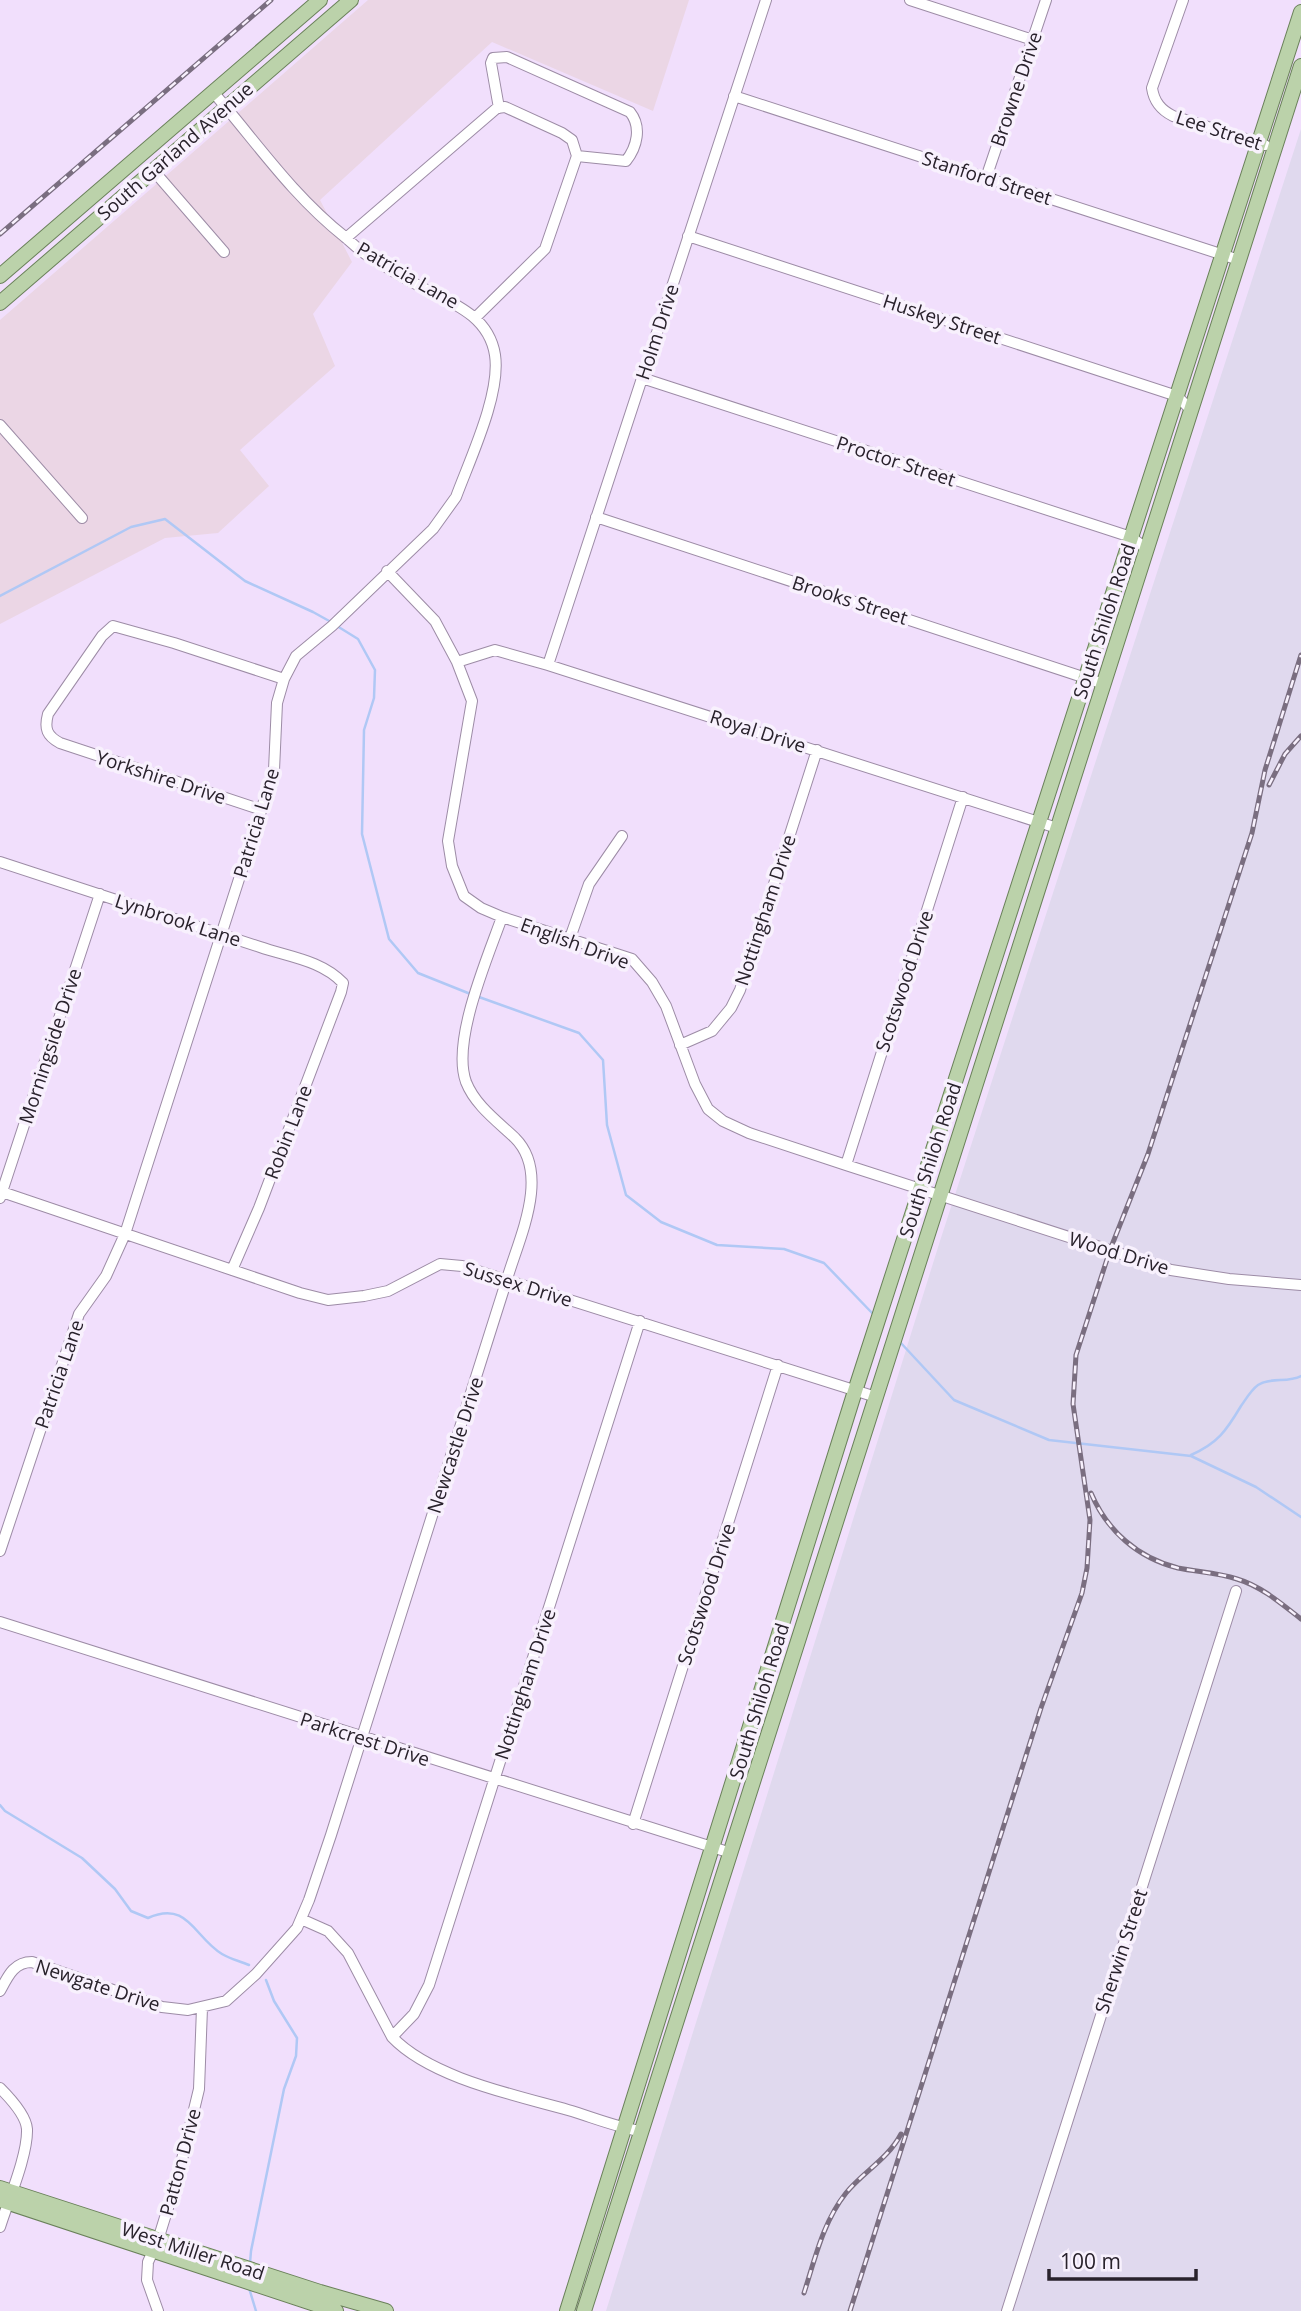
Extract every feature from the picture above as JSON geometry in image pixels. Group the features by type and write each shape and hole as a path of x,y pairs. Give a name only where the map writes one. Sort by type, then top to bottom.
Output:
{"main road":[{"name":"South Garland Avenue","path":"0,276 320,0"},
{"name":"South Garland Avenue","path":"0,303 351,0"},
{"name":"South Shiloh Road","path":"568,2311 855,1391 1301,12"},
{"name":"South Shiloh Road","path":"584,2311 1301,66"},
{"name":"West Miller Road","path":"5,2196 155,2245 336,2311"},
{"name":"West Miller Road","path":"155,2245 386,2311"}],"street":[{"name":"Holm Drive","path":"548,664 766,0"},
{"path":"910,0 1032,40"},
{"name":"Browne Drive","path":"986,178 1046,0"},
{"name":"Lee Street","path":"1183,0 1152,89 1153,98 1163,111 1275,148"},
{"path":"499,108 491,63 493,58 507,57 630,112 638,123 637,135 626,161 577,156"},
{"name":"Patricia Lane","path":"0,1551 79,1314 106,1276 125,1234 274,770 277,704 284,679 296,656 433,529 457,497 496,380 495,354 488,336 475,318 452,301 367,256 303,201 213,92"},
{"name":"Stanford Street","path":"734,96 1239,260"},
{"path":"346,238 499,108 505,107 562,133 572,140 577,156 545,249 475,318"},
{"path":"153,170 225,252"},
{"name":"Huskey Street","path":"688,236 1177,396 1191,410"},
{"name":"Proctor Street","path":"642,378 1131,537 1147,549"},
{"path":"0,425 82,518"},
{"name":"Brooks Street","path":"596,517 1104,684"},
{"name":"English Drive","path":"387,571 435,621 457,662 472,701 447,841 452,866 464,896 481,908 502,917 632,959 659,993 695,1084 708,1109 723,1121 749,1133 942,1196"},
{"name":"Yorkshire Drive","path":"262,810 61,743 49,737 45,727 48,714 102,636 113,626 284,679"},
{"name":"Royal Drive","path":"457,662 495,650 548,664 1057,828"},
{"name":"Nottingham Drive","path":"680,1045 712,1031 740,990 817,750"},
{"name":"Scotswood Drive","path":"846,1165 963,797"},
{"path":"570,938 589,884 622,836"},
{"name":"Lynbrook Lane","path":"0,862 307,961 327,970 342,983 341,992"},
{"name":"Morningside Drive","path":"1,1195 100,894"},
{"name":"Newcastle Drive","path":"256,1974 301,1919 331,1835 532,1194 533,1179 529,1160 517,1141 489,1115 466,1081 462,1051 475,997 502,917"},
{"name":"Robin Lane","path":"232,1270 259,1208 341,992"},
{"name":"Sussex Drive","path":"1,1195 328,1300 388,1291 440,1264 462,1266 876,1397"},
{"name":"Wood Drive","path":"942,1196 1171,1270 1218,1278 1301,1285"},
{"name":"Nottingham Drive","path":"392,2037 422,2002 640,1321"},
{"name":"Scotswood Drive","path":"633,1824 778,1365"},
{"name":"Sherwin Street","path":"1007,2311 1236,1591"},
{"name":"Parkcrest Drive","path":"0,1622 731,1853"},
{"path":"301,1919 328,1931 348,1953 380,2019 392,2037 429,2065 502,2091 640,2131"},
{"name":"Newgate Drive","path":"0,1991 14,1967 23,1962 32,1962 162,2007 188,2010 226,2001 256,1974"},
{"name":"Patton Drive","path":"158,2311 147,2280 155,2245 179,2172 199,2089 202,2008"},
{"path":"0,2088 12,2100 27,2127 25,2142 5,2196 0,2227"}],"shaded area":[{"path":"368,0 689,0 653,111 492,42 320,200 352,262 313,314 335,366 240,450 269,486 218,533 165,538 0,624 0,320"},
{"path":"1301,129 1301,2311 606,2311 940,1241"}],"waterway":[{"path":"0,596 131,527 165,519 245,581 331,622"},
{"path":"337,626 358,639 375,670 374,698 364,730 362,834 389,939 418,973 473,995"},
{"path":"479,997 579,1033 603,1060 607,1125 626,1195 661,1222 717,1245 784,1249 824,1263 874,1315"},
{"path":"900,1342 954,1400 1049,1440 1191,1456 1256,1487 1301,1517"},
{"path":"1191,1455 1208,1446 1220,1435 1258,1385 1301,1376"},
{"path":"0,1805 5,1811 82,1858 115,1889 131,1911 148,1918 162,1914 182,1917 212,1947 249,1965"},
{"path":"250,2263 284,2089 296,2056 297,2038 274,2001 266,1980"},
{"path":"249,2288 256,2311"}],"railway":[{"path":"0,234 271,0"},
{"path":"850,2311 1041,1708 1082,1593 1087,1568 1090,1520 1073,1404 1076,1355 1110,1250 1148,1154 1252,833 1265,770 1301,655"},
{"path":"1269,785 1285,754 1301,736"},
{"path":"1091,1493 1115,1531 1137,1550 1178,1568 1223,1575 1246,1582 1271,1596 1301,1619"},
{"path":"804,2293 820,2241 838,2204 853,2185 889,2151 901,2134"}]}
